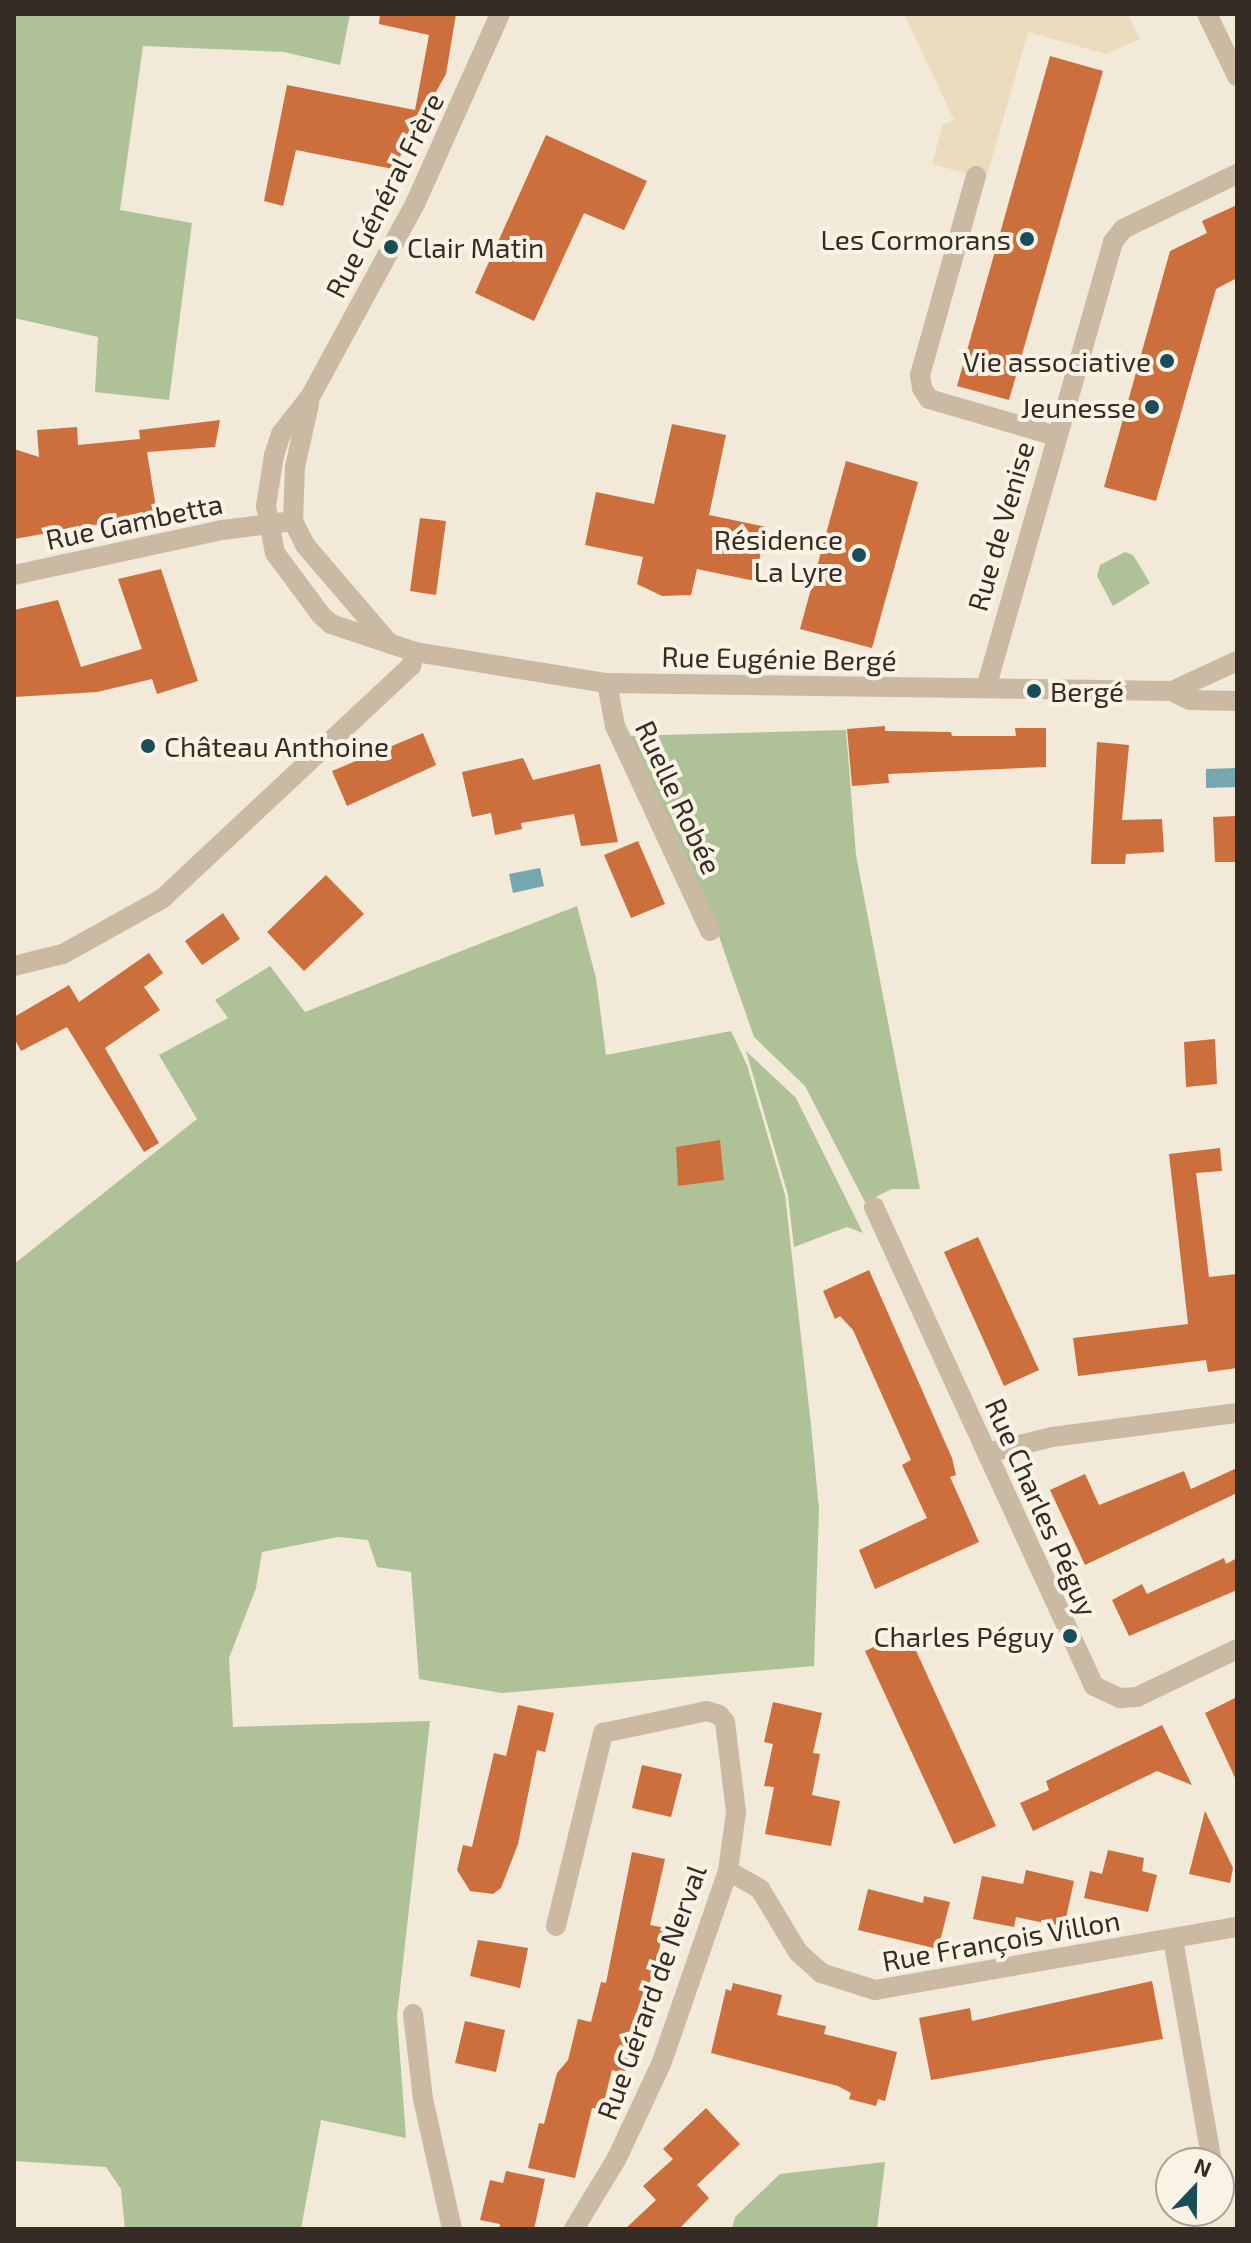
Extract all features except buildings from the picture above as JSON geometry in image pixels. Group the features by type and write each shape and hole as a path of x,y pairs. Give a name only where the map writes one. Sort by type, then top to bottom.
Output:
{"street":[{"name":"Rue Général Frère","path":"267,524 269,476 281,434 310,397 416,202 500,14"},
{"path":"1207,14 1237,76"},
{"name":"Rue de Venise","path":"986,688 1056,436 1117,235 1237,174"},
{"path":"976,176 920,375 922,388 929,399 1056,436"},
{"name":"Rue Général Frère","path":"293,521 295,467 310,397"},
{"path":"267,524 293,521 305,545 390,644"},
{"name":"Rue Gambetta","path":"14,575 267,524"},
{"name":"Rue Eugénie Bergé","path":"267,524 284,569 331,624 415,652 607,683 1172,691 1190,700 1237,701"},
{"path":"14,966 63,954 163,898 411,666 415,652"},
{"name":"Rue Eugénie Bergé","path":"1172,691 1237,661"},
{"name":"Ruelle Robée","path":"607,683 615,726 710,931"},
{"name":"Rue Charles Péguy","path":"874,1207 1094,1686 1120,1698 1137,1697 1237,1649"},
{"path":"987,1453 1052,1437 1237,1413"},
{"name":"Rue Gérard de Nerval","path":"556,1926 603,1733 707,1711 719,1715 725,1722 736,1812 728,1871 639,2115 574,2229"},
{"name":"Rue François Villon","path":"728,1871 760,1889 798,1952 821,1973 875,1990 1237,1927"},
{"path":"1173,1939 1209,2147"},
{"path":"413,2014 423,2099 452,2229"}],"green space":[{"path":"14,14 350,14 340,65 284,52 143,46 120,210 192,223 169,400 95,392 98,337 14,318"},
{"path":"1125,552 1133,555 1150,583 1113,606 1097,576 1100,565"},
{"path":"846,730 856,855 920,1189 892,1189 865,1202 805,1086 754,1037 716,928 625,736"},
{"path":"577,906 596,978 606,1055 731,1031 747,1065 785,1195 811,1425 819,1509 814,1666 502,1693 419,1679 411,1572 377,1567 368,1540 338,1537 262,1552 256,1588 229,1658 233,1727 430,1721 397,2016 406,2138 321,2120 301,2229 125,2229 121,2189 106,2167 14,2161 14,1264 197,1119 159,1055 228,1018 215,1000 270,966 305,1012"},
{"path":"746,1051 796,1098 863,1233 847,1227 794,1247 788,1195"},
{"path":"885,2162 877,2229 732,2229 735,2217 780,2174"}],"shaded area":[{"path":"904,14 1128,14 1140,39 1106,54 1028,32 986,179 932,164 943,124 954,120"}],"water":[{"path":"1237,768 1237,787 1206,788 1206,769"},
{"path":"540,868 544,886 513,893 509,874"}],"place":[{"name":"Les Cormorans","path":"1027,239"},
{"name":"Clair Matin","path":"391,247"},
{"name":"Vie associative","path":"1167,361"},
{"name":"Jeunesse","path":"1152,407"},
{"name":"Résidence La Lyre","path":"859,555"},
{"name":"Bergé","path":"1034,691"},
{"name":"Château Anthoine","path":"148,746"},
{"name":"Charles Péguy","path":"1070,1636"}]}
